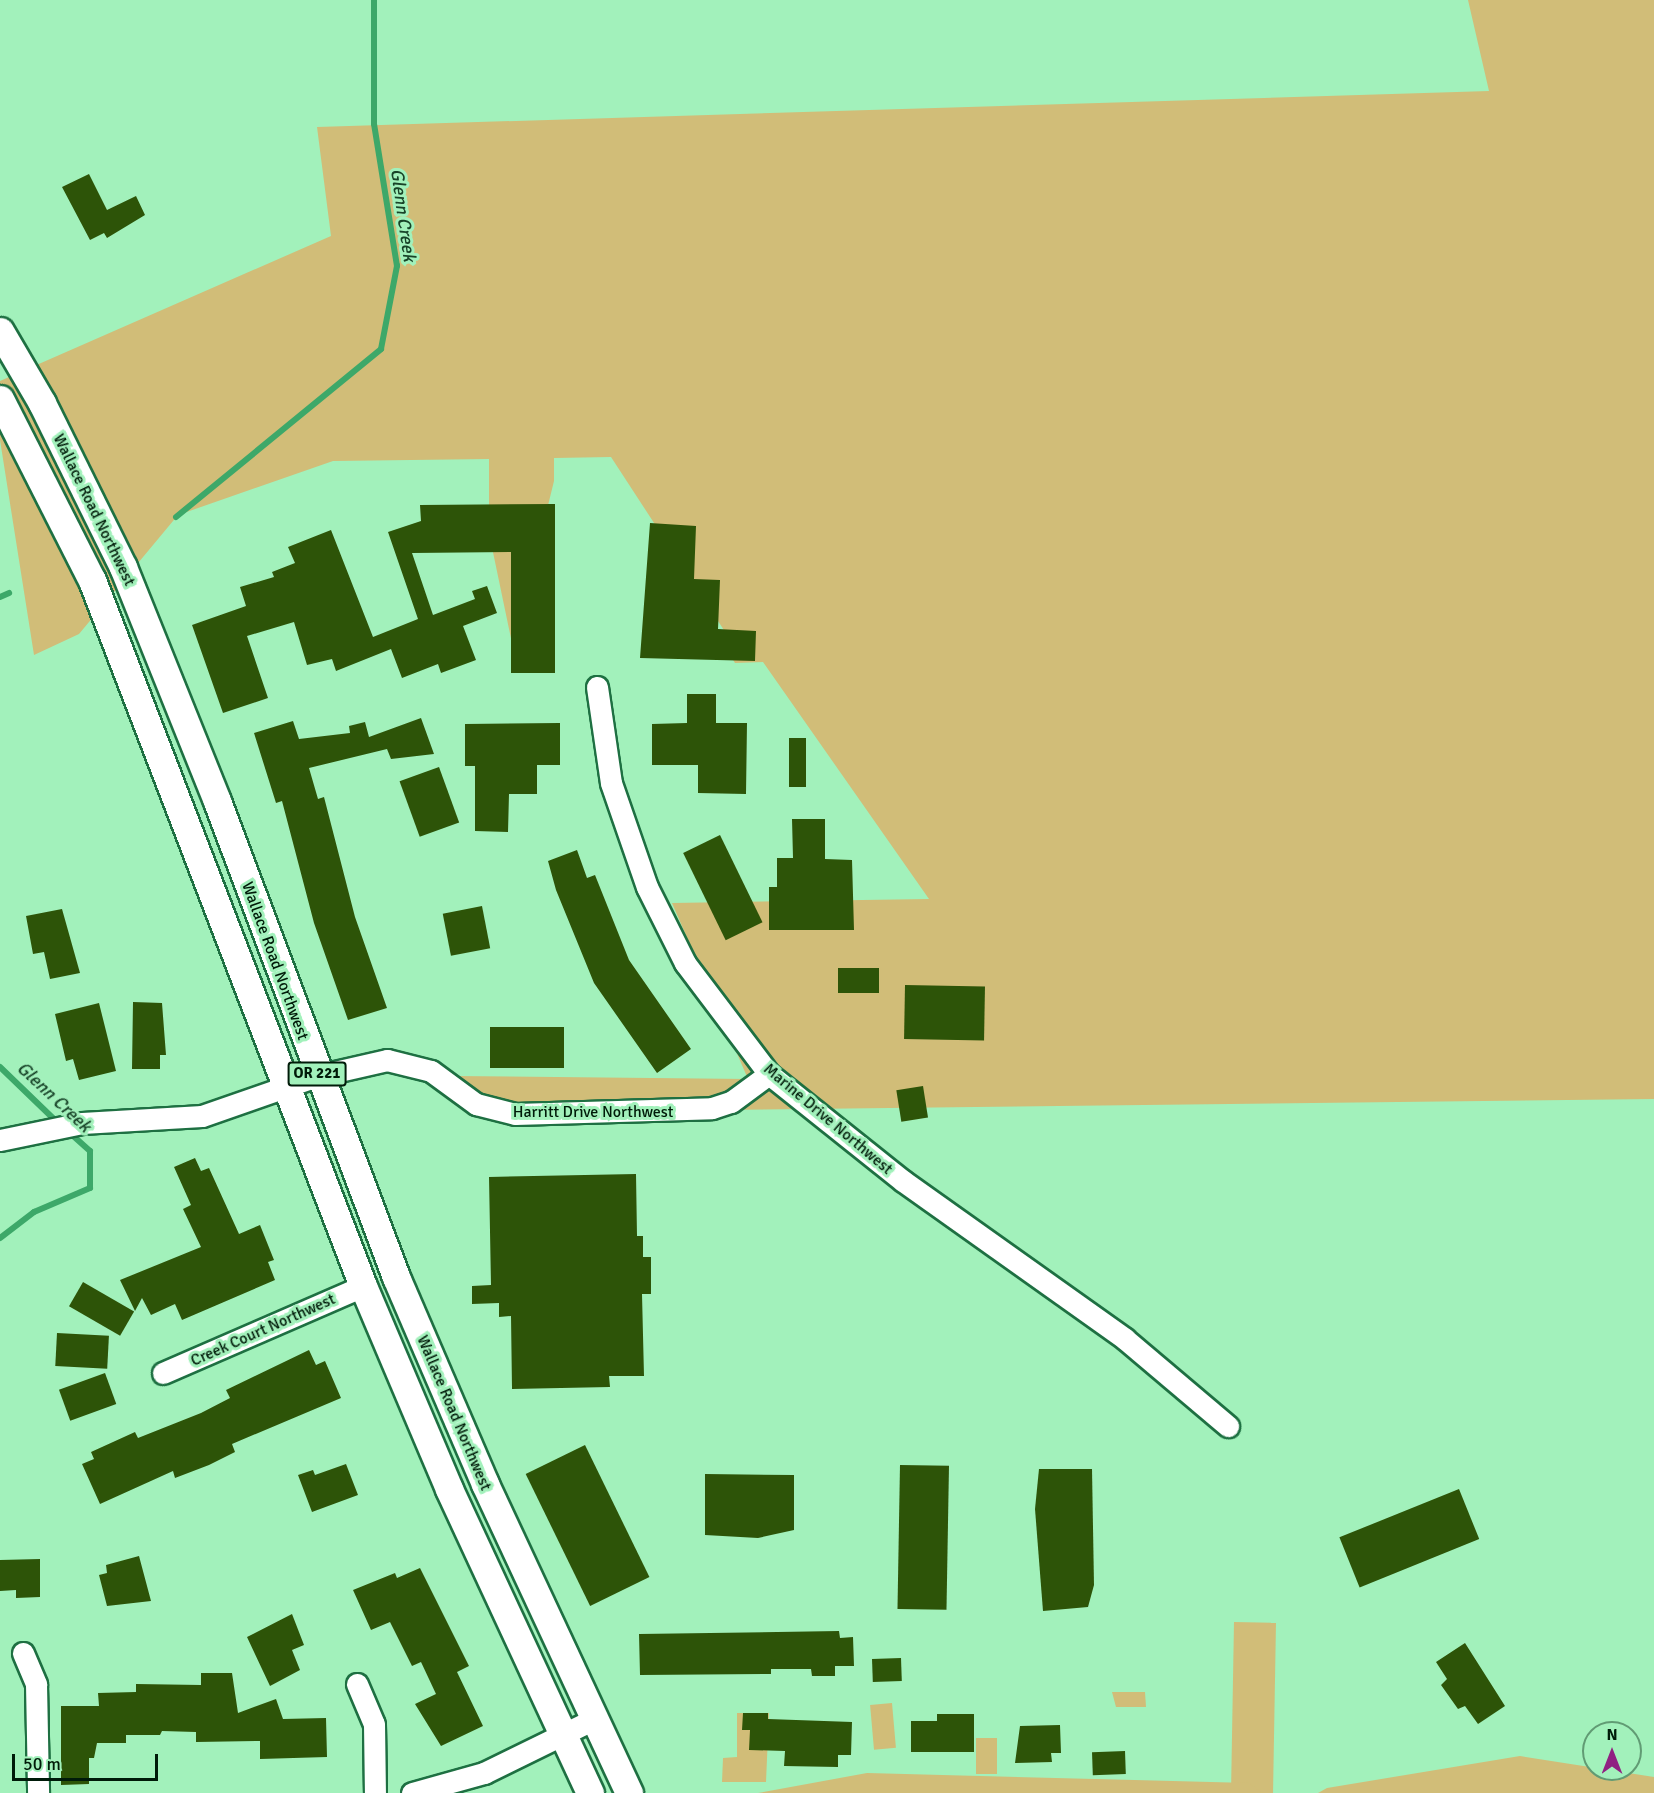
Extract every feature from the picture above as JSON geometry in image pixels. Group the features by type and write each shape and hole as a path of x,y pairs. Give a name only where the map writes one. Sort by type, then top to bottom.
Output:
{"main road":[{"name":"Wallace Road Northwest","path":"4,348 123,567 217,801 317,1076 485,1484 629,1793"},
{"name":"Wallace Road Northwest","path":"0,399 92,580 285,1088 363,1286 590,1793"}],"street":[{"name":"Marine Drive Northwest","path":"597,687 611,783 647,887 685,963 769,1074 903,1181 1125,1339 1228,1426"},
{"name":"Harritt Drive Northwest","path":"0,1140 37,1130 82,1123 202,1116 317,1076 387,1060 431,1071 496,1112 617,1114 712,1108 730,1102 769,1074"},
{"name":"Creek Court Northwest","path":"163,1373 363,1286"},
{"path":"23,1653 36,1684 38,1793"},
{"path":"357,1683 374,1724 375,1793"},
{"path":"412,1793 484,1773 594,1719"}],"shaded area":[{"path":"1468,0 1654,0 1654,1099 469,1113 452,1076 748,1079 672,903 929,899 763,662 735,663 728,652 733,644 611,457 554,458 554,481 513,648 489,533 489,459 333,461 178,515 79,634 34,655 0,440 0,381 331,236 317,127 1489,91"},
{"path":"1234,1622 1276,1623 1273,1793 1231,1793"},
{"path":"1112,1692 1145,1692 1146,1707 1116,1707"},
{"path":"892,1703 896,1748 874,1750 870,1705"},
{"path":"737,1713 769,1713 766,1782 722,1782 723,1758 737,1757"},
{"path":"976,1738 997,1738 997,1774 976,1774"},
{"path":"1520,1756 1582,1766 1582,1781 1642,1781 1642,1775 1654,1777 1654,1793 1318,1793 1327,1788"},
{"path":"867,1773 1249,1783 1262,1793 758,1793"}],"building":[{"path":"89,174 107,210 136,196 145,215 107,238 104,233 90,240 62,187"},
{"path":"555,504 555,673 511,673 511,552 412,553 433,615 475,599 472,591 487,586 497,613 463,626 476,660 441,673 438,664 402,678 391,649 336,671 332,659 307,665 294,622 247,636 268,698 223,713 192,625 246,606 240,587 274,577 272,572 295,563 288,547 331,530 373,637 418,619 388,532 421,521 420,505"},
{"path":"650,523 696,526 694,579 720,580 718,629 756,631 755,661 640,658"},
{"path":"687,694 716,694 716,723 747,723 746,794 698,793 698,765 652,765 652,724 687,723"},
{"path":"421,718 434,754 391,759 387,749 309,768 318,799 324,797 355,917 387,1008 348,1020 314,923 282,801 276,803 254,733 293,721 299,739 350,733 349,726 365,722 369,737"},
{"path":"560,723 560,765 537,765 537,794 509,794 508,832 475,831 475,766 465,766 465,724"},
{"path":"789,738 806,738 806,787 789,787"},
{"path":"439,767 459,822 420,837 400,781"},
{"path":"792,819 825,819 825,859 852,860 854,930 769,930 769,887 777,887 777,858 793,858"},
{"path":"720,835 763,922 726,940 683,853"},
{"path":"577,850 587,878 595,875 629,960 691,1049 657,1073 594,983 556,890 548,861"},
{"path":"482,906 490,948 451,956 443,914"},
{"path":"62,909 80,973 50,979 44,952 33,954 26,916"},
{"path":"838,968 879,968 879,993 838,993"},
{"path":"905,985 985,986 984,1040 904,1039"},
{"path":"133,1002 162,1003 166,1055 160,1055 160,1069 132,1069"},
{"path":"99,1003 116,1071 79,1080 73,1059 66,1061 55,1014"},
{"path":"490,1027 564,1027 564,1068 490,1068"},
{"path":"923,1086 928,1118 901,1122 896,1090"},
{"path":"195,1158 201,1171 209,1168 239,1234 260,1225 274,1260 268,1262 275,1280 182,1320 175,1304 151,1315 142,1298 135,1311 120,1280 201,1247 183,1209 191,1205 174,1167"},
{"path":"636,1174 637,1236 643,1236 643,1257 651,1257 651,1294 642,1294 644,1376 609,1376 610,1387 512,1389 511,1316 499,1317 499,1303 472,1304 472,1286 491,1285 489,1177"},
{"path":"83,1282 134,1312 120,1336 69,1306"},
{"path":"57,1333 109,1336 107,1369 55,1366"},
{"path":"309,1350 316,1365 325,1361 341,1398 232,1444 235,1452 209,1465 175,1478 173,1471 100,1504 82,1464 94,1459 91,1452 135,1432 138,1438 201,1413 230,1398 226,1390"},
{"path":"105,1373 116,1404 70,1421 59,1390"},
{"path":"585,1445 649,1577 590,1606 526,1474"},
{"path":"346,1464 358,1495 312,1512 298,1475 313,1470 315,1475"},
{"path":"900,1465 949,1466 946,1610 897,1609"},
{"path":"1039,1469 1092,1469 1094,1585 1088,1607 1043,1611 1035,1509"},
{"path":"705,1474 794,1475 794,1530 758,1538 705,1535"},
{"path":"1459,1489 1479,1539 1360,1587 1339,1537"},
{"path":"139,1556 151,1601 107,1606 99,1575 107,1573 106,1565"},
{"path":"40,1559 40,1597 16,1598 16,1590 0,1591 0,1560"},
{"path":"420,1568 469,1666 457,1672 483,1726 441,1746 415,1704 436,1694 421,1662 412,1666 390,1622 371,1630 353,1590 395,1573 397,1578"},
{"path":"292,1614 304,1645 292,1650 300,1670 270,1686 247,1637"},
{"path":"839,1631 840,1638 853,1637 854,1666 835,1666 835,1676 812,1676 811,1669 771,1669 771,1674 640,1675 639,1634"},
{"path":"1465,1643 1505,1706 1478,1724 1465,1706 1458,1709 1441,1685 1447,1679 1436,1662"},
{"path":"901,1658 902,1681 873,1682 872,1659"},
{"path":"201,1673 232,1673 238,1713 276,1699 283,1719 326,1718 327,1757 260,1759 260,1741 196,1742 196,1732 162,1731 160,1735 126,1735 126,1743 97,1743 94,1758 89,1758 89,1784 61,1785 61,1706 99,1706 98,1693 136,1692 136,1684 201,1685"},
{"path":"743,1713 768,1713 768,1719 852,1722 851,1755 838,1755 838,1767 784,1766 785,1751 749,1750 750,1730 742,1730"},
{"path":"937,1714 974,1714 974,1752 911,1752 911,1721 937,1721"},
{"path":"1060,1725 1061,1753 1051,1753 1052,1762 1015,1763 1020,1726"},
{"path":"1125,1751 1126,1774 1093,1775 1092,1752"}],"waterway":[{"name":"Glenn Creek","path":"176,517 381,349 397,266 374,124 374,0"},
{"name":"Glenn Creek","path":"0,597 9,593"},
{"name":"Glenn Creek","path":"0,1067 58,1123"},
{"name":"Glenn Creek","path":"0,1238 34,1212 90,1188 90,1151 68,1131"}]}
